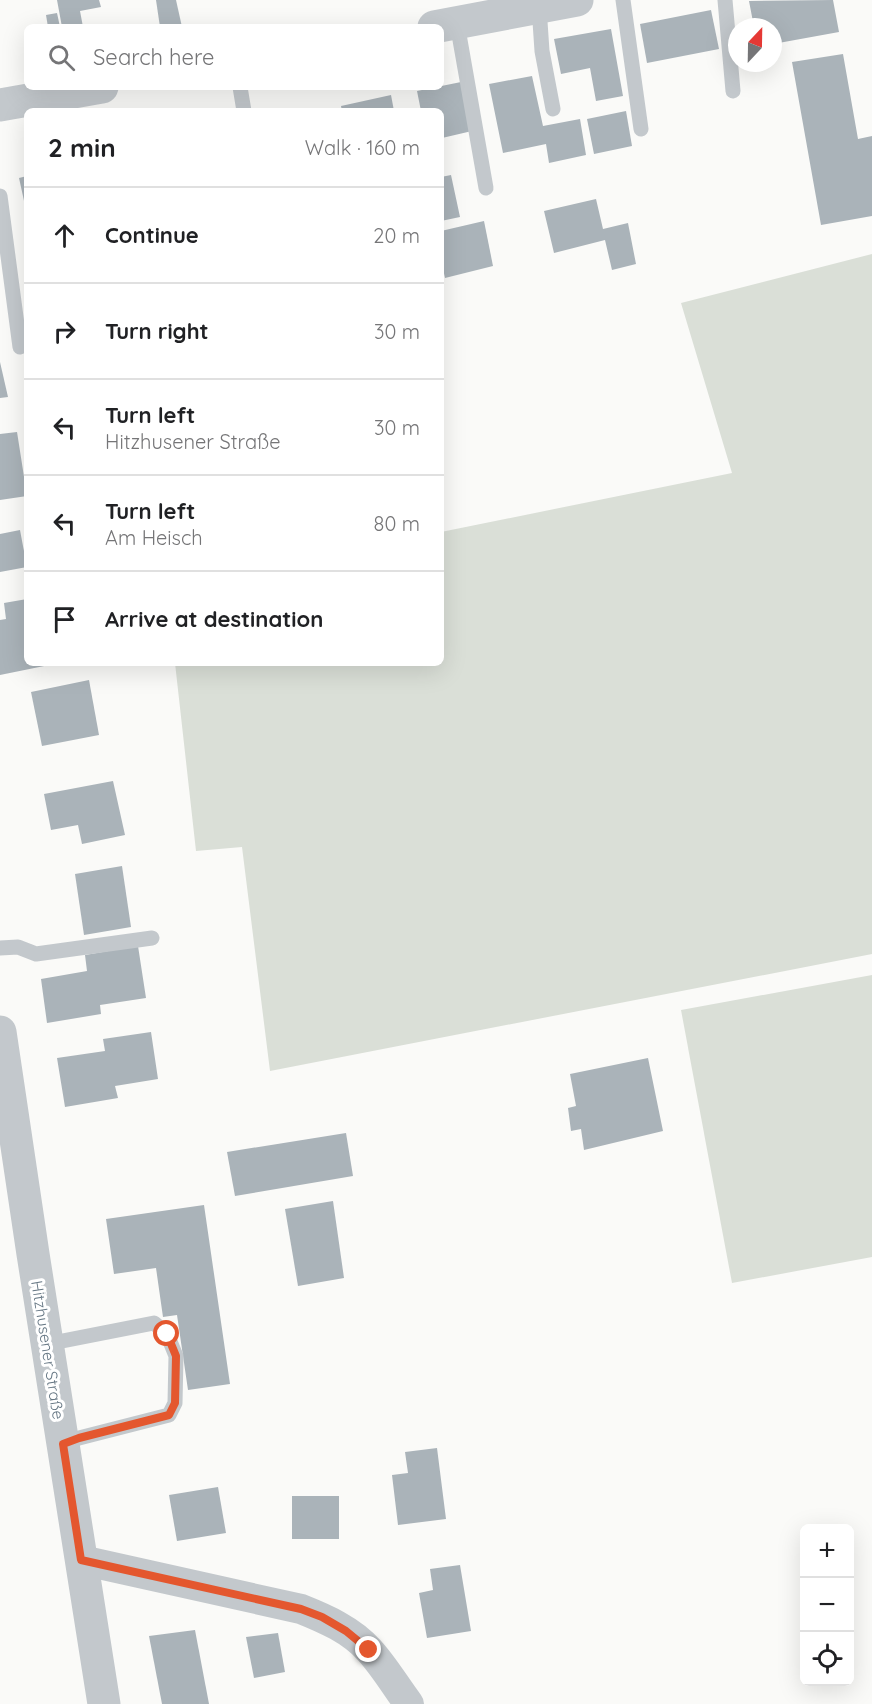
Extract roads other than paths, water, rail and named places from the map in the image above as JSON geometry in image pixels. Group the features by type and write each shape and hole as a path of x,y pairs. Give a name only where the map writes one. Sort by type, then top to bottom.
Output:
{"street":[{"path":"445,25 577,0"},
{"path":"0,105 85,90"},
{"name":"Hitzhusener Straße","path":"0,1032 104,1704"},
{"path":"81,1560 301,1609 322,1617 346,1631 369,1650 409,1704"}],"lane":[{"path":"623,0 641,129"},
{"path":"725,0 733,91"},
{"path":"539,7 542,51 553,109"},
{"path":"445,25 486,188"},
{"path":"240,90 244,108"},
{"path":"0,196 20,347"},
{"path":"0,948 18,947 36,954 152,938"},
{"path":"47,1344 154,1323 167,1334 176,1356 175,1403 169,1415 63,1444"}]}
